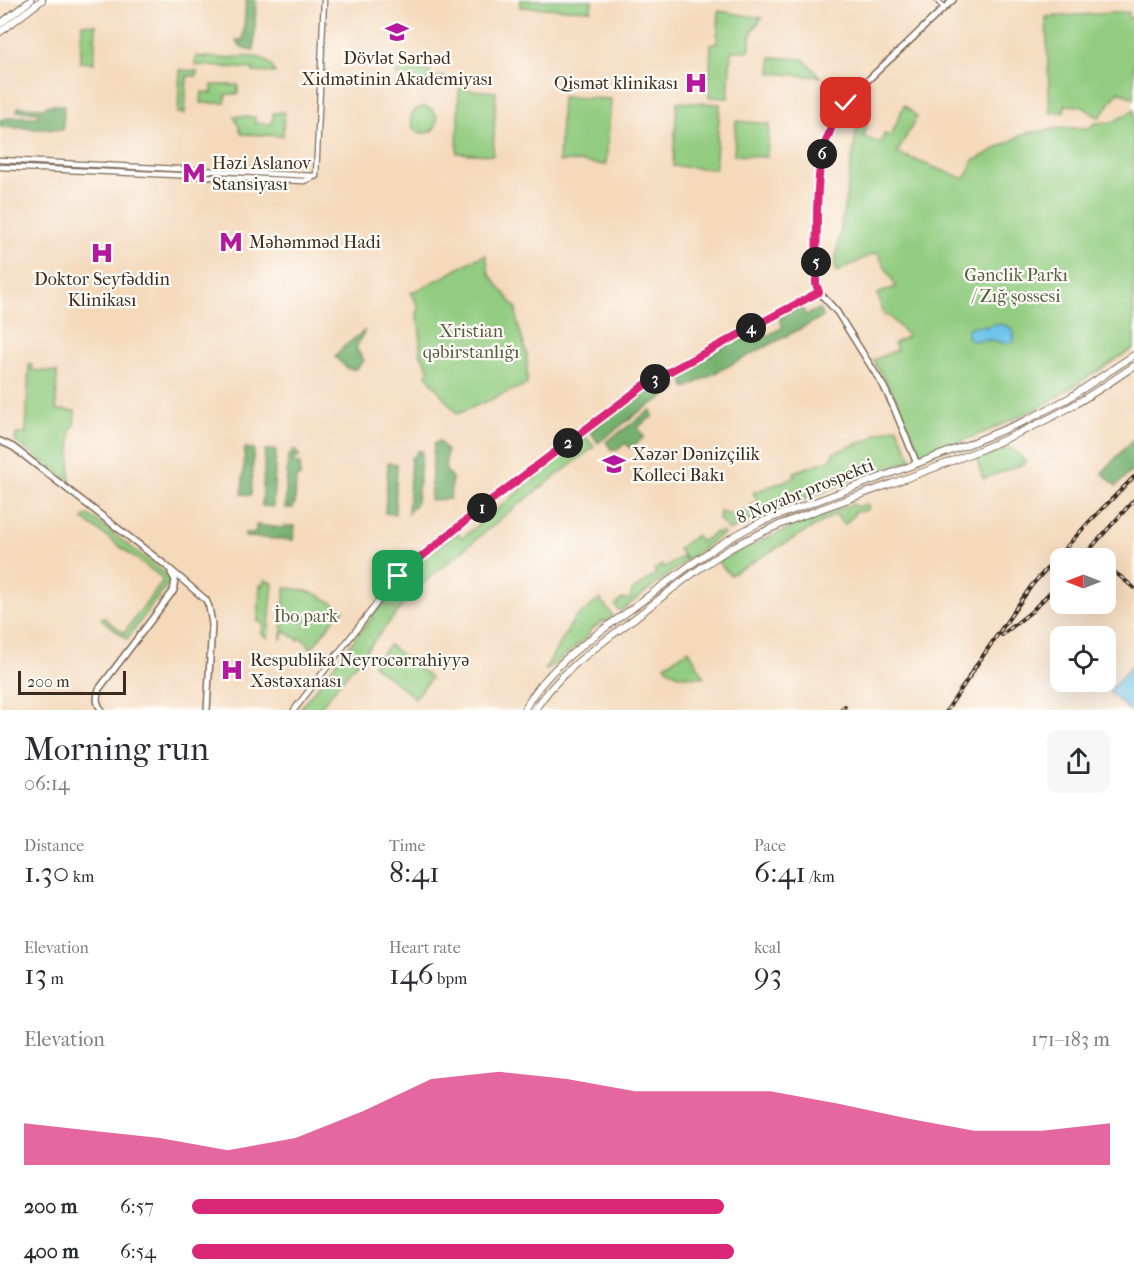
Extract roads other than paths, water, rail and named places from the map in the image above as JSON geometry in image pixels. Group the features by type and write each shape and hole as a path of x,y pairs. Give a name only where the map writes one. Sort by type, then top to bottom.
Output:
{"main road":[{"path":"0,24 32,0"},
{"path":"0,32 42,0"},
{"path":"919,473 884,387 837,312 819,292 816,284 819,170 830,130 851,97 953,0"},
{"name":"8 Noyabr prospekti","path":"524,710 539,687 564,661 730,537 771,518 1025,421 1069,398 1134,355"},
{"name":"8 Noyabr prospekti","path":"535,710 553,685 579,661 727,551 822,508 1011,437 1073,406 1134,366"},
{"path":"0,442 8,445 104,517 203,596 208,604 212,629 207,710"},
{"path":"8,445 170,572 175,580 173,592"},
{"path":"102,710 97,701 99,689 182,579"}],"street":[{"path":"0,160 304,181 316,176 324,0"},
{"path":"937,0 944,8"},
{"path":"0,166 191,173"},
{"path":"294,710 398,576 490,501 646,384 819,292"}],"water":[{"path":"996,324 1010,328 1014,333 1014,341 1008,344 991,340 973,341 967,336 968,329 972,326 984,327"},
{"path":"1134,663 1134,710 1129,710 1109,692 1116,692 1116,684"}],"railway":[{"path":"969,676 1032,585 1088,523 1134,477"},
{"path":"1091,548 1134,500"},
{"path":"1116,573 1134,588"},
{"path":"1002,635 1032,611 1050,592"},
{"path":"947,710 974,670"},
{"path":"841,710 845,706"}],"place":[{"name":"Dövlət Sərhəd Xidmətinin Akademiyası","path":"397,32"},
{"name":"Qismət klinikası","path":"696,83"},
{"name":"Həzi Aslanov Stansiyası","path":"194,173"},
{"name":"Məhəmməd Hadi","path":"231,242"},
{"name":"Doktor Seyfәddin Klinikası","path":"102,253"},
{"name":"Xəzər Dənizçilik Kolleci Bakı","path":"614,464"},
{"name":"Respublika Neyrocərrahiyyə Xəstəxanası","path":"232,670"}],"park label":[{"name":"Gənclik Parkı / Zığ şossesi","path":"1016,285"},
{"name":"Xristian qəbirstanlığı","path":"471,341"},
{"name":"İbo park","path":"306,616"}]}
